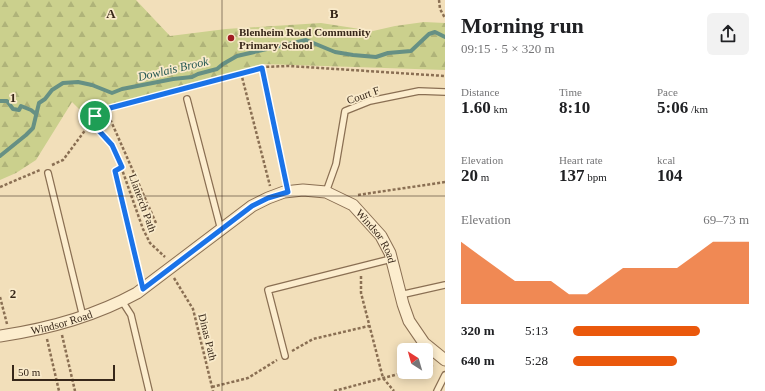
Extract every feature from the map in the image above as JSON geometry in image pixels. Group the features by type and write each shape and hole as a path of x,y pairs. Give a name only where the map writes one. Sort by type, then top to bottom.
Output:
{"street":[{"name":"Windsor Road","path":"5,335 59,324 108,308 143,289 252,206 273,196 303,190 326,192 353,205 367,218 381,236 391,259 400,295 409,321 424,343 445,360"}],"lane":[{"name":"Court F","path":"326,192 336,164 345,111 370,101 419,92 445,92"},
{"path":"187,99 221,230"},
{"path":"48,173 83,317"},
{"path":"285,356 268,290 391,259"},
{"path":"400,295 445,285"},
{"path":"122,301 131,315 149,391"},
{"path":"437,391 445,375"}],"path":[{"path":"439,0 440,9 445,18"},
{"path":"49,166 63,160 95,116 110,108 262,68 289,66 445,76"},
{"path":"262,68 288,192"},
{"path":"241,73 273,196"},
{"path":"96,128 110,121 156,223"},
{"name":"Llanerch Path","path":"91,122 112,145 122,167 143,229 150,243 171,268"},
{"path":"122,167 115,171 143,289"},
{"path":"0,187 42,170"},
{"path":"337,198 445,182"},
{"path":"361,267 362,292 383,378 394,391"},
{"name":"Dinas Path","path":"171,268 192,309 213,391"},
{"path":"0,297 5,335"},
{"path":"59,324 75,391"},
{"path":"44,327 59,391"},
{"path":"334,391 397,374"}],"green space":[{"path":"0,0 136,0 170,36 226,29 321,23 373,31 424,22 445,23 445,70 263,64 110,105 88,118 72,102 36,160 16,173 0,180"}],"waterway":[{"name":"Dowlais Brook","path":"0,156 33,128 39,103 45,99 52,90 63,83 78,82 92,85 112,93 122,89 173,79 192,77 217,69 237,56 306,40 335,52 376,57 388,53 411,51 429,34 435,32 445,37"},
{"path":"0,101 7,101 13,109 19,110 21,106 36,114"}],"place":[{"name":"Blenheim Road Community Primary School","path":"231,38"}],"route":[{"path":"262,68 288,192 268,198 252,206 143,289 115,171 122,167 112,145 91,122 95,116 110,108 262,68"}]}
